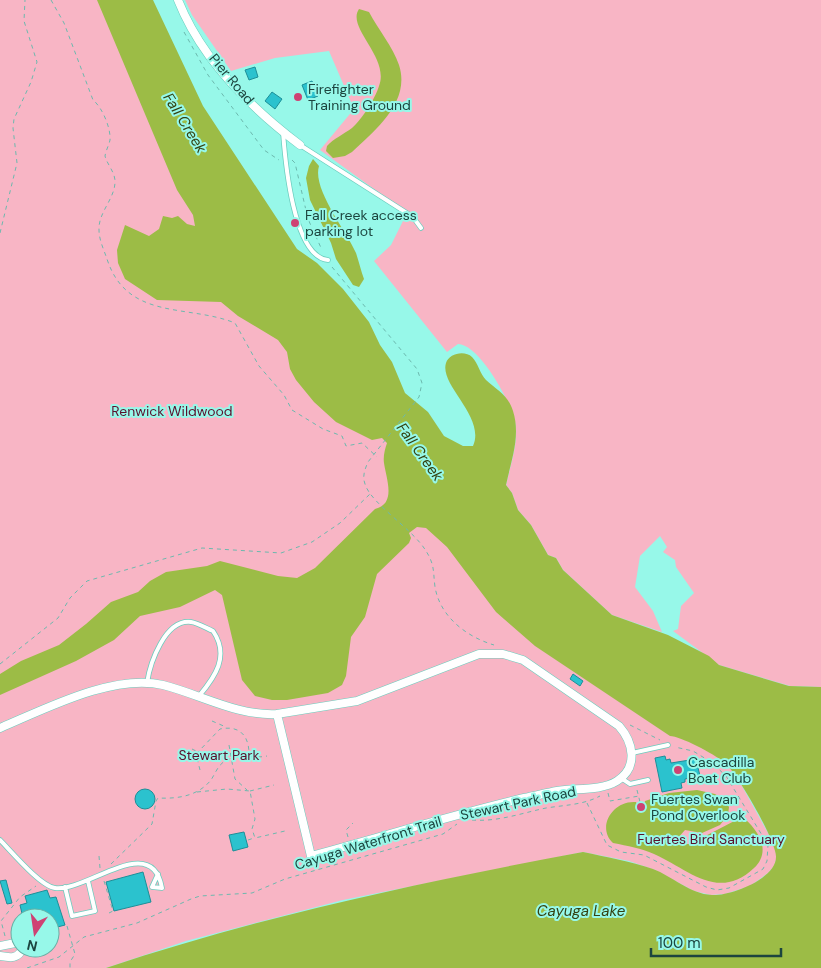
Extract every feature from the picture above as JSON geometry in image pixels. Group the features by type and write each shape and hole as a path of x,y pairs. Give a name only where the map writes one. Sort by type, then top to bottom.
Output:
{"street":[{"name":"Pier Road","path":"178,0 198,37 228,77 263,115 300,145"},
{"path":"0,728 49,707 95,691 127,683 147,682 198,696 240,711 258,715 277,714 356,701 479,654 504,654 523,660 611,720 626,733 632,753 630,766 621,778"},
{"name":"Stewart Park Road","path":"277,714 311,856 497,805 558,791 610,785 621,778"}],"lane":[{"path":"283,132 295,219 311,249 319,258 328,260"},
{"path":"300,145 413,217 421,228"},
{"path":"147,682 152,663 161,643 176,626 192,622 213,631 220,646 221,656 217,673 198,696"},
{"path":"632,753 668,745"},
{"path":"621,778 630,784 648,780"},
{"path":"0,840 43,882 54,888 88,881 104,872 146,864 151,865 158,874"},
{"path":"65,887 72,916 95,911 88,881"}],"path":[{"path":"0,233 17,163 13,128 14,120 31,82 36,62 24,21 25,0"},
{"path":"51,0 64,22 93,100 98,104 109,133 110,141 105,156 115,178 114,191 98,228 114,277 140,302 178,312 205,314 235,323 259,366 284,395 297,414 342,436 346,446 362,443 377,457"},
{"path":"184,32 208,75 264,150 282,162"},
{"path":"293,160 308,219 328,260 386,335 417,369 422,383 419,398 368,462 364,482 371,494 417,539 434,568 435,586 443,609 464,632 480,641 494,645"},
{"path":"0,664 58,618 70,598 87,581 202,548 282,553 312,542 326,533 340,523 371,494"},
{"path":"212,721 226,728"},
{"path":"624,722 630,729"},
{"path":"200,770 197,758 198,752 209,743 215,733 226,728 234,728 244,734 248,740 249,754"},
{"path":"205,741 209,743"},
{"path":"230,745 235,779 250,791 255,819 252,829 255,838"},
{"path":"192,750 198,752"},
{"path":"196,792 210,781 221,764 249,754 267,756"},
{"path":"190,756 197,758"},
{"path":"587,803 607,845 612,848 644,855 706,887 717,890 729,888 763,869 767,861 768,845 726,776 711,762"},
{"path":"636,783 641,806"},
{"path":"104,872 127,846 152,824 158,798 174,799 196,792 227,789 250,791 274,785"},
{"path":"470,820 494,820 546,808 587,803 608,792 610,800 638,796"},
{"name":"Cayuga Waterfront Trail","path":"27,968 59,957 84,937 137,923 191,899 263,890 285,879 443,834 462,821"},
{"path":"350,843 346,830 354,823"},
{"path":"248,840 285,831"},
{"path":"99,856 100,868 104,872 106,888 113,911 109,914"},
{"path":"3,944 1,921 20,897 43,882"},
{"path":"67,926 75,954 70,962 70,968"}],"green space":[{"path":"0,0 126,0 459,508 763,730 738,779 773,842 777,857 774,866 768,873 750,886 725,894 711,895 694,891 655,870 629,861 583,852 343,900 186,941 106,968 0,968"},
{"path":"185,0 821,0 821,687 790,686 719,665 673,631 678,629 681,606 694,593 676,567 675,560 663,552 667,547 660,536 640,556 635,587 653,611 662,632 612,615 563,570 556,558 548,555 531,525 518,510 512,493 506,485 514,450 516,428 510,406 495,378 486,365 467,347 458,344 447,352 374,261 391,245 407,213 320,150 354,109 329,51 275,58 231,71 192,15"}],"water":[{"path":"97,0 153,0 203,106 297,249 317,263 343,289 369,322 380,345 392,362 405,393 428,412 444,436 463,446 473,446 475,435 468,413 449,381 446,372 446,363 450,357 461,353 472,357 484,378 505,397 513,411 516,430 516,439 506,485 512,493 518,510 531,525 548,555 556,558 563,570 612,615 668,635 709,656 719,665 789,686 821,687 821,968 106,968 165,949 283,916 462,875 583,852 627,861 653,869 696,892 712,895 730,893 751,885 769,872 774,865 776,857 770,837 755,807 730,768 724,762 697,746 670,736 535,646 496,612 447,547 426,528 417,527 409,533 411,538 409,543 377,574 365,617 351,637 346,676 342,685 328,693 287,700 272,700 255,696 242,680 222,595 215,590 180,607 140,616 114,640 76,661 0,695 0,674 21,661 59,645 111,602 138,592 150,581 166,572 207,566 220,561 278,576 297,578 315,568 375,509 382,506 388,496 384,460 387,443 382,438 372,440 336,422 314,402 296,380 290,369 287,352 278,340 238,316 221,302 157,300 125,279 118,263 117,250 125,225 149,236 159,229 163,216 172,218 178,216 187,224 195,226 193,215 177,190"},
{"path":"359,9 369,12 393,52 399,65 400,91 389,114 371,134 352,152 345,156 333,158 326,151 327,146 352,128 364,114 377,91 381,75 379,64 358,25"},
{"path":"313,159 319,166 320,186 325,198 356,253 364,279 359,287 353,285 336,259 331,243 310,200 306,178"},
{"name":"Fuertes Bird Sanctuary","path":"697,790 715,794 724,800 729,807 728,815 720,825 702,833 685,830 677,839 678,844 690,844 742,817 757,833 761,840 763,851 756,866 741,878 728,882 703,879 649,852 613,843 608,837 606,830 607,822 614,810 620,805 636,802 639,809 643,808 645,801 669,793"}],"building":[{"path":"255,67 258,77 249,80 245,70"},
{"path":"312,81 318,96 308,100 302,85"},
{"path":"272,92 282,99 275,109 265,101"},
{"path":"573,674 583,681 580,686 570,679"},
{"name":"Cascadilla Boat Club","path":"665,756 666,760 670,759 671,763 696,759 700,776 685,779 685,782 681,783 682,788 662,792 655,758"},
{"path":"145,789 152,792 155,799 152,806 145,809 138,806 135,799 138,792"},
{"path":"244,832 248,847 233,851 229,835"},
{"path":"143,872 151,902 114,911 106,882"},
{"path":"6,880 12,903 7,904 0,881"},
{"path":"47,890 50,898 56,897 60,908 21,908 20,905 27,903 25,896"},
{"path":"60,909 65,925 60,926"}],"place":[{"name":"Firefighter Training Ground","path":"298,97"},
{"name":"Fall Creek access parking lot","path":"295,223"},
{"name":"Cascadilla Boat Club","path":"678,770"},
{"name":"Fuertes Swan Pond Overlook","path":"641,807"}],"water label":[{"name":"Fall Creek","path":"185,123"},
{"name":"Fall Creek","path":"420,452"},
{"name":"Cayuga Lake","path":"581,911"}],"park label":[{"name":"Renwick Wildwood","path":"172,411"},
{"name":"Stewart Park","path":"219,755"}]}
